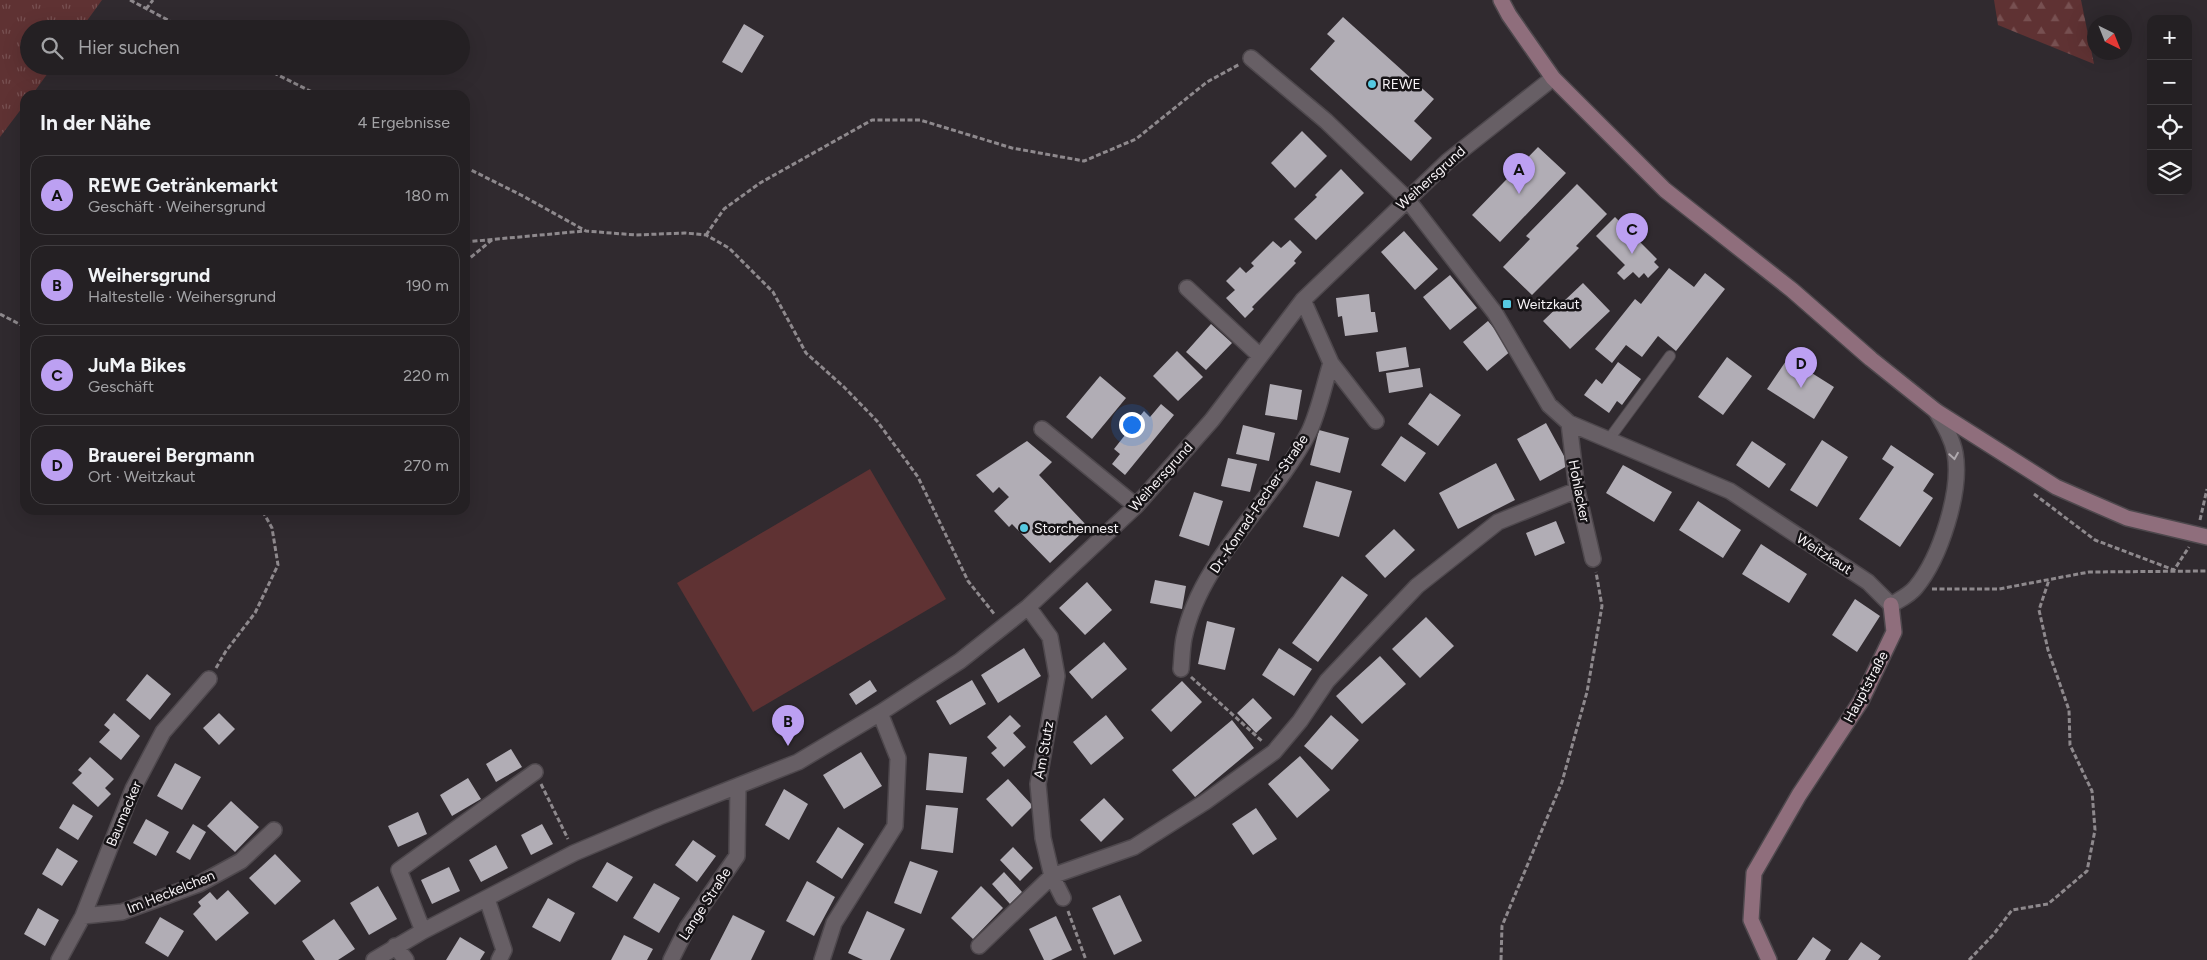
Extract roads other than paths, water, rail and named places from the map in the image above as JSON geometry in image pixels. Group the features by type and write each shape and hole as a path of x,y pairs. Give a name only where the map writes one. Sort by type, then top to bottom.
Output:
{"main road":[{"path":"1501,0 1509,15 1553,78 1665,190 1792,290 1871,359 1936,411 2056,487 2127,518 2207,537"},
{"name":"Hauptstraße","path":"1769,960 1751,920 1754,873 1799,795 1861,701 1894,632 1891,605"}],"street":[{"name":"Weitzkaut","path":"1251,58 1326,121 1407,198 1495,313 1550,404 1569,423 1730,491 1868,582 1891,605"},
{"name":"Weihersgrund","path":"374,960 423,931 574,854 660,816 738,788 798,762 880,713 960,661 1028,607 1136,506 1212,420 1259,355 1303,300 1407,198 1448,161 1553,78"},
{"path":"1186,288 1259,355"},
{"path":"1303,300 1331,363 1376,421"},
{"name":"Dr.-Konrad-Fecher-Straße","path":"1181,669 1184,639 1194,606 1220,558 1272,490 1309,431 1331,363"},
{"path":"1891,605 1915,589 1936,557 1950,508 1957,474 1955,453 1951,438 1936,411"},
{"name":"Hohlacker","path":"1569,423 1577,490 1593,559"},
{"path":"1042,429 1136,506"},
{"path":"979,946 1052,876 1134,846 1204,802 1274,752 1300,721 1327,682 1417,586 1498,522 1577,490"},
{"name":"Am Stutz","path":"1028,607 1050,637 1057,676 1038,784 1043,838 1052,876 1063,898"},
{"name":"Baumacker","path":"59,960 83,916 133,789 163,732 209,680"},
{"path":"822,960 834,923 895,826 898,758 880,713"},
{"path":"423,931 398,870 535,772"},
{"name":"Lange Straße","path":"671,960 687,928 737,856 738,788"},
{"name":"Im Heckelchen","path":"83,916 122,912 199,884 241,861 274,830"},
{"path":"487,899 504,950 499,960"},
{"path":"395,946 406,960"}],"lane":[{"path":"1609,439 1670,356"}],"place":[{"name":"REWE","path":"1372,84"},
{"name":"REWE Getränkemarkt","path":"1519,194"},
{"name":"JuMa Bikes","path":"1632,254"},
{"name":"Weitzkaut","path":"1507,304"},
{"name":"Brauerei Bergmann","path":"1801,388"},
{"name":"Storchennest","path":"1024,528"},
{"name":"Weihersgrund","path":"788,746"}]}
